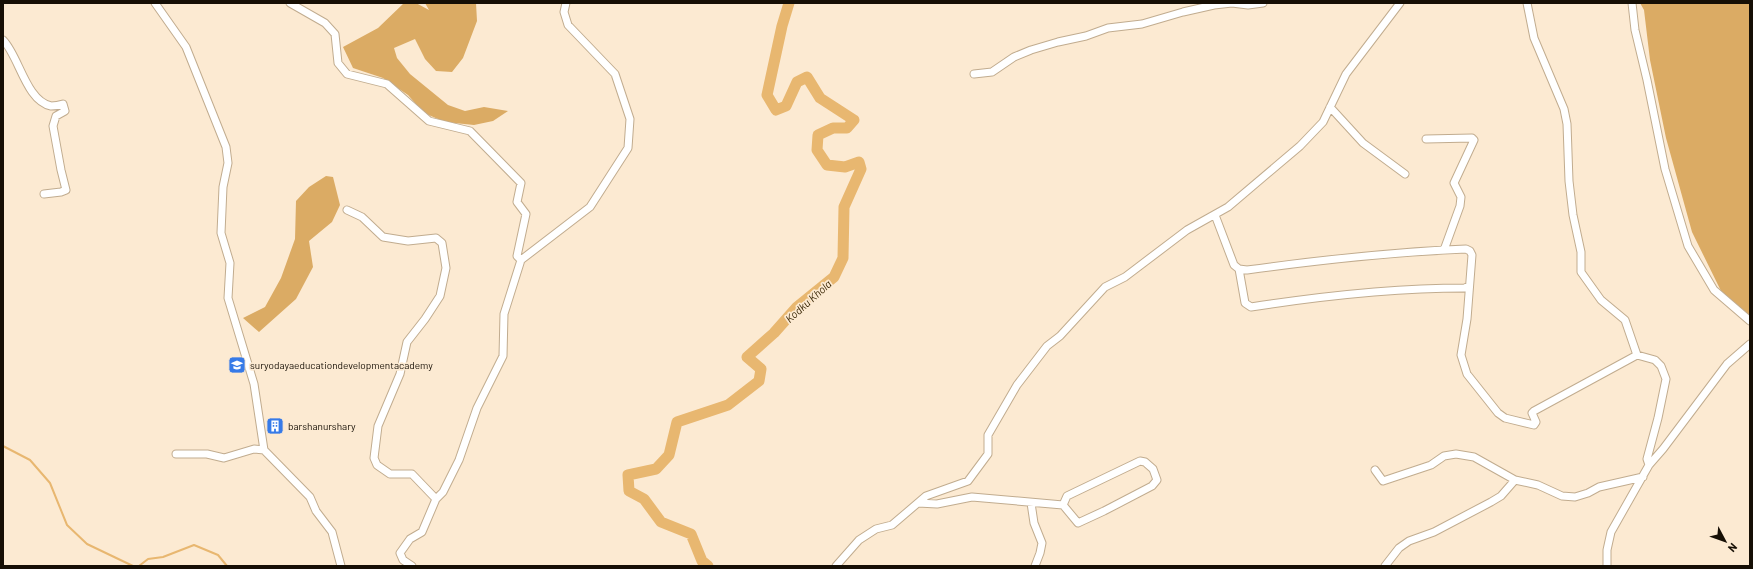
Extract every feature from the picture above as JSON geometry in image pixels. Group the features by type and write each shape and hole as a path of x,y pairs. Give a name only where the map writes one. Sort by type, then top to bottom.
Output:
{"street":[{"path":"155,3 186,47 226,147 228,163 223,187 221,233 230,263 228,298 254,384 264,450 310,497 316,511 332,532 341,566"},
{"path":"290,3 325,23 335,34 338,63 347,74 387,84 429,121 470,131 521,183 517,202 526,214 517,256 521,260"},
{"path":"412,566 403,560 400,553 410,539 422,532 436,499 443,492 459,460 477,408 503,356 504,314 521,260 590,207 628,148 630,119 616,74 568,25 564,12 566,3"},
{"path":"974,74 992,72 1009,60 1031,50 1086,36 1108,28 1142,24 1214,5 1232,3 1248,5 1263,3"},
{"path":"836,566 859,540 876,529 892,525 926,496 968,481 988,454 988,435 1017,385 1047,346 1060,336 1104,287 1125,277 1187,230 1228,207 1300,146 1323,122 1346,74 1400,3"},
{"path":"1527,3 1534,38 1564,109 1567,124 1570,195 1581,252 1581,272 1601,300 1626,320 1637,355"},
{"path":"1632,3 1635,30 1648,80 1665,169 1688,246 1714,290 1750,321"},
{"path":"3,40 11,50 30,88 41,101 52,106 64,104 65,111 56,116 53,126 66,190 44,194"},
{"path":"1330,107 1363,143 1405,174"},
{"path":"1426,139 1472,138 1474,140 1454,183 1460,197 1460,206 1444,250"},
{"path":"347,210 362,217 383,237 408,241 436,238 442,243 446,268 440,296 425,319 407,342 400,374 378,426 374,458 376,465 390,474 412,474 436,499"},
{"path":"1215,215 1234,265 1239,269 1247,270 1335,259 1444,250 1466,249 1470,251 1472,255 1468,318 1461,356 1467,374 1498,413 1505,418 1534,425 1536,422 1532,413 1534,411 1637,355 1655,360 1661,366 1666,379 1658,418 1647,459 1649,465"},
{"path":"1239,269 1245,303 1251,307 1343,294 1434,288 1465,288 1469,286"},
{"path":"1607,566 1607,550 1611,532 1649,465 1727,364 1750,344"},
{"path":"176,454 207,454 224,458 254,449 264,450"},
{"path":"1375,470 1383,481 1431,464 1444,456 1456,454 1474,457 1492,466 1503,475 1515,480 1538,485 1562,496 1575,497 1588,493 1598,487 1643,477"},
{"path":"918,503 936,504 972,497 1063,505 1078,523 1152,486 1157,480 1153,469 1146,462 1140,461 1067,496 1063,505"},
{"path":"1385,566 1399,548 1409,541 1434,532 1491,502 1501,496 1515,480"},
{"path":"1031,503 1034,523 1042,542 1035,566"}],"shaded area":[{"path":"404,3 416,3 429,10 425,3 476,3 477,21 463,58 452,72 436,71 425,59 415,39 394,48 397,58 410,74 448,105 465,111 484,107 508,111 493,121 474,125 445,122 424,113 408,95 383,78 353,68 343,47 378,28"},
{"path":"1640,3 1750,3 1750,317 1721,291 1692,232 1666,138 1650,60 1644,10"},
{"path":"326,176 333,177 340,205 332,222 309,241 313,267 296,299 259,332 243,318 265,307 281,278 295,239 296,201 309,187"}],"waterway":[{"name":"Kodku Khola","path":"708,566 702,561 691,534 661,522 644,499 629,491 628,475 656,469 669,455 677,422 728,405 759,381 761,369 747,357 774,333 797,307 834,277 843,258 844,207 861,169 859,162 845,167 827,165 817,150 818,135 833,128 847,128 854,120 820,98 807,77 797,82 786,106 776,110 767,95 782,26 789,3"},
{"path":"3,446 30,460 50,483 67,525 87,544 133,566"},
{"path":"139,566 148,559 163,557 194,545 218,555 227,566"}],"place":[{"name":"suryodayaeducationdevelopmentacademy","path":"237,365"},
{"name":"barshanurshary","path":"275,426"}]}
